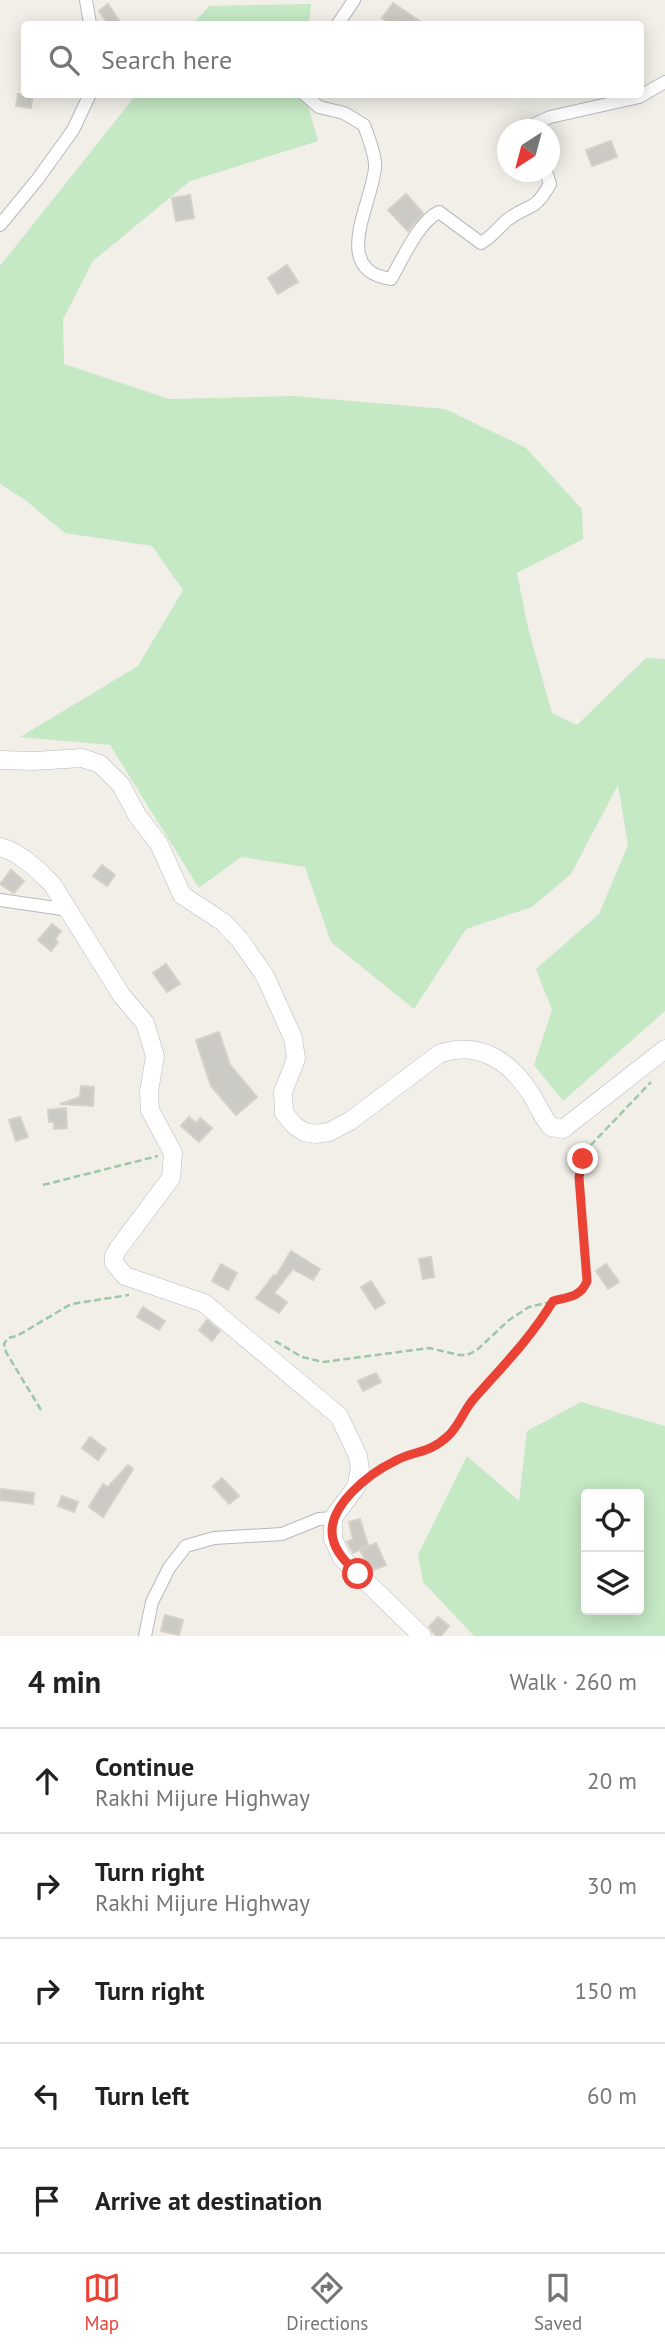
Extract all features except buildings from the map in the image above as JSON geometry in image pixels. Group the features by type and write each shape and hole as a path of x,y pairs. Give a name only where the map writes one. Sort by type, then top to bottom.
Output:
{"main road":[{"path":"0,760 82,758 100,764 121,785 137,814 159,844 182,895 223,922 240,940 265,976 293,1038 296,1059 284,1092 284,1113 293,1125 304,1132 329,1132 350,1121 439,1055 454,1049 467,1049 494,1056 514,1072 551,1127 563,1129 665,1049"},
{"path":"0,847 10,850 37,869 52,884 122,996 145,1023 155,1056 149,1092 150,1110 173,1153 171,1178 114,1256 114,1263 125,1276 204,1303 339,1416 358,1456 360,1470 356,1486 333,1518 332,1539 342,1558 422,1636"}],"street":[{"path":"86,0 90,21"},
{"path":"340,21 354,0"},
{"path":"644,94 665,82"},
{"path":"0,225 73,130 88,98"},
{"path":"309,98 319,107 344,113 364,125 376,166 359,236 358,254 362,264 376,277 391,279 430,216 439,212 481,243 506,221 536,206 549,182"},
{"path":"546,119 635,98"},
{"path":"0,900 69,910"},
{"path":"145,1636 152,1602 169,1568 186,1546 214,1538 282,1534 319,1519 333,1518"}],"path":[{"path":"268,1336 302,1357 323,1362 429,1348 467,1355 477,1350 509,1320 529,1307 579,1294 587,1281 579,1177 583,1159 589,1147 652,1081"},
{"path":"43,1185 173,1153"},
{"path":"41,1410 6,1352 4,1345 8,1338 17,1336 71,1304 137,1294 144,1291 143,1283"},
{"path":"356,1486 395,1461 428,1451 449,1436 470,1404 545,1315 553,1301"}],"green space":[{"path":"311,4 309,21 196,21 209,6"},
{"path":"134,98 306,98 318,141 190,181 93,261 63,319 64,364 169,399 294,396 445,409 526,448 582,509 583,539 517,573 528,628 552,713 577,725 646,658 665,659 665,1011 563,1101 534,1065 552,1010 536,969 599,914 628,845 618,785 571,874 532,907 466,929 414,1009 331,942 305,867 241,857 199,888 110,745 20,737 138,666 183,590 152,546 65,533 24,499 0,484 0,266"},
{"path":"581,1402 665,1426 665,1636 474,1636 423,1582 418,1555 467,1456 519,1501 527,1431"}],"route":[{"path":"358,1574 342,1558 332,1539 333,1518 356,1486 395,1461 428,1451 449,1436 470,1404 545,1315 553,1301 579,1294 584,1289 587,1281 579,1177 583,1159"}]}
